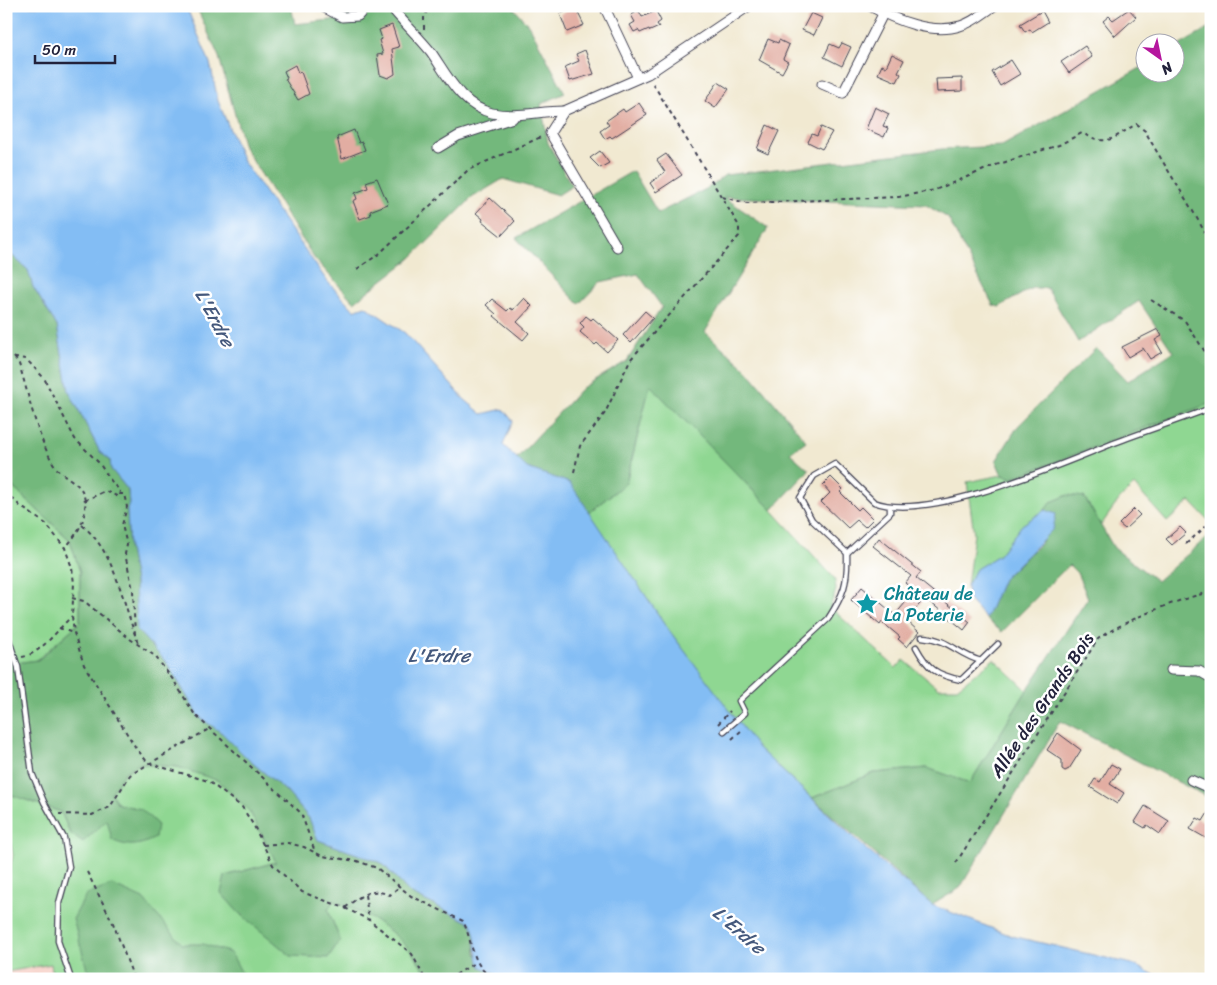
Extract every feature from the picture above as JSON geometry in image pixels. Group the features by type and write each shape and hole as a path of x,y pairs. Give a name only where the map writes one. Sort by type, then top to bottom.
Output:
{"street":[{"path":"321,6 342,17 358,16 367,6"},
{"path":"390,6 431,53 441,70 463,98 490,112 520,116"},
{"path":"604,6 638,78"},
{"path":"438,148 458,136 497,122 546,111 564,111 648,74 749,6"},
{"path":"870,6 884,14 941,30 962,26 994,6"},
{"path":"822,84 843,93 884,14"},
{"path":"564,111 550,132 617,246"},
{"path":"1171,670 1199,671 1211,678"},
{"path":"1191,780 1211,789"}],"lane":[{"path":"848,553 812,520 800,498 814,476 835,464 874,502 890,506 924,505 986,491 1056,467 1211,408"},
{"path":"724,731 745,713 739,701 828,619 838,603 848,579 848,553 890,513 890,506"},
{"path":"6,632 15,658 32,772 50,813 64,838 69,867 59,903 58,941 71,979"},
{"path":"922,637 937,638 951,644 967,657 981,661"},
{"path":"916,647 925,664 942,676 961,680 998,644"}],"path":[{"path":"424,31 422,23 424,16 431,6"},
{"path":"574,472 580,446 605,414 630,360 739,236 739,226 648,74"},
{"path":"722,197 747,204 898,197 935,190 996,165 1060,145 1082,133 1097,141 1112,140 1137,124 1145,132 1178,190 1198,216 1211,244"},
{"path":"357,269 379,254 468,170 550,132"},
{"path":"1151,300 1185,321 1211,361"},
{"path":"6,357 26,359 44,378 74,439 99,463 114,485 120,490 119,494"},
{"path":"14,357 20,364 42,437 55,467 76,484 84,494 85,512 82,525 65,548"},
{"path":"84,501 105,491 119,497 119,494 124,494 127,507 122,525 127,545 125,554 133,590 135,636"},
{"path":"6,492 20,506 46,524 65,548 72,568 74,583 72,598 74,633 84,665 136,748 148,763 208,781 242,807 273,866 302,892 346,908 369,920 412,954 425,979"},
{"path":"1186,544 1211,522"},
{"path":"82,525 93,534 118,580 138,643"},
{"name":"Allée des Grands Bois","path":"956,863 1098,639 1107,632 1152,611 1211,592"},
{"path":"72,598 84,601 155,656 174,681 194,716 300,813 315,852"},
{"path":"15,658 28,656 41,647 72,616"},
{"path":"58,628 74,633"},
{"path":"718,724 730,711"},
{"path":"50,813 92,815 110,807 130,775 209,729"},
{"path":"732,739 743,729"},
{"path":"263,845 288,843 322,856 357,861 377,868 425,904 463,921 476,962 481,970 494,979"},
{"path":"87,872 113,923 134,979"},
{"path":"346,908 364,894 377,890 390,895 400,887"},
{"path":"364,894 369,920"},
{"path":"449,979 476,962"}],"shaded area":[{"path":"52,964 53,979 6,979 6,972"}],"green space":[{"path":"196,6 291,6 295,24 340,19 359,6 512,6 530,27 565,93 541,104 548,143 572,186 558,195 503,179 473,197 410,259 354,302 314,258 244,147 219,57"},
{"path":"1211,27 1211,403 1012,478 1002,475 996,461 1018,426 1096,348 1128,381 1173,352 1139,301 1078,342 1047,288 1032,288 999,307 993,305 948,218 926,205 724,197 768,228 705,332 747,370 806,441 790,453 809,470 772,510 650,385 626,483 589,512 569,483 527,468 517,458 582,388 627,361 662,307 638,274 600,282 579,304 516,238 633,171 658,213 708,188 725,175 942,149 1002,146 1134,72 1134,82 1184,82 1184,43"},
{"path":"6,250 28,270 33,287 57,326 69,391 100,452 110,460 111,469 128,490 129,549 135,581 137,630 167,663 199,717 222,733 249,760 286,791 309,818 318,840 382,863 410,893 471,923 474,930 476,954 500,979 429,979 421,964 389,930 363,914 333,901 328,910 340,940 328,958 291,956 238,912 221,893 225,876 276,862 250,812 219,781 178,767 139,764 125,772 111,793 118,804 141,809 157,824 155,838 134,845 112,840 107,820 83,842 70,833 61,812 6,793 6,664 38,660 80,622 80,572 70,540 6,481"},
{"path":"650,384 772,510 835,579 836,590 830,607 896,668 904,660 938,688 957,688 994,659 1027,690 970,783 927,768 874,773 812,798 758,748 668,629 589,512 626,483"},
{"path":"1211,403 1211,523 1190,501 1167,522 1134,485 1119,500 1101,525 1084,497 1051,502 1045,510 1022,525 999,555 976,569 967,586 974,534 967,482 1002,475 1012,478"},
{"path":"6,481 70,540 80,572 80,622 37,660 6,665"},
{"path":"1068,495 1084,497 1114,548 1157,581 1211,534 1211,799 1060,721 960,888 932,905 812,798 874,773 927,768 970,783 1027,690 1088,598 1077,573 1069,565 1002,632 986,619 1003,579 1041,543 1056,514 1045,510 1051,502"},
{"path":"139,764 178,767 220,781 250,812 276,862 225,876 340,940 328,910 333,900 377,921 401,940 411,951 429,979 53,979 51,964 6,972 6,876 9,874 13,855 11,845 6,838 6,793 61,812 70,833 141,809 118,804 110,793 125,772"},
{"path":"112,885 143,899 182,944 203,944 231,953 245,979 99,979 87,969 73,919 86,895"}],"water":[{"name":"L'Erdre","path":"6,6 186,6 210,63 218,101 243,161 327,281 354,310 365,306 405,333 464,399 482,414 503,409 513,421 503,445 527,468 570,483 668,629 758,748 867,850 932,905 1012,936 1132,964 1163,979 500,979 494,973 481,967 471,923 410,893 382,863 318,840 309,818 286,791 249,760 222,733 199,717 167,663 137,630 135,581 129,549 128,490 111,469 110,460 100,452 69,391 57,326 33,287 28,270 6,250"},
{"path":"1045,510 1056,514 1053,529 1003,579 986,619 968,599 967,586 976,569 999,555 1022,525"}],"building":[{"path":"575,7 584,25 567,32 560,14"},
{"path":"1129,9 1136,17 1115,36 1103,21 1109,16 1113,20"},
{"path":"639,11 642,17 656,11 661,21 657,24 659,27 640,33 638,30 634,32 630,25 635,22 631,15"},
{"path":"1042,11 1048,22 1032,32 1030,29 1025,32 1020,24"},
{"path":"811,13 822,18 814,35 802,30"},
{"path":"392,25 399,47 392,49 395,74 388,78 380,75 377,55 383,54 379,40 382,39 379,30"},
{"path":"768,39 778,43 779,40 789,45 783,59 788,62 782,73 759,60"},
{"path":"842,43 851,47 842,66 824,57 830,44 839,48"},
{"path":"1085,46 1092,57 1069,73 1061,62"},
{"path":"585,50 594,74 570,81 565,67 579,61 576,54"},
{"path":"892,54 904,60 898,72 901,74 897,82 878,74 882,65 886,67"},
{"path":"1011,60 1020,74 1000,86 992,72"},
{"path":"295,65 298,73 301,72 309,94 298,100 285,79 287,78 284,71"},
{"path":"962,78 962,91 937,92 936,79"},
{"path":"718,82 729,89 715,108 705,101"},
{"path":"639,103 647,115 612,138 610,136 605,139 600,131 609,125 606,121 623,109 625,112"},
{"path":"875,107 889,114 883,126 888,128 884,137 866,129"},
{"path":"767,125 779,131 768,154 757,149"},
{"path":"821,127 832,132 822,149 808,142 812,134 817,136"},
{"path":"354,130 359,143 362,142 365,150 342,159 337,137"},
{"path":"600,151 609,163 600,168 590,158"},
{"path":"666,154 682,175 656,192 650,183 665,172 657,160"},
{"path":"377,178 388,204 370,211 371,215 360,219 353,201 357,199 355,193 368,188 366,182"},
{"path":"490,198 515,221 501,236 482,221 483,219 476,213"},
{"path":"524,298 532,306 517,322 529,333 523,340 494,316 496,314 486,305 492,299 507,311 510,308 513,310"},
{"path":"645,311 653,318 631,343 623,335"},
{"path":"586,316 591,320 593,318 618,340 607,352 597,343 595,345 580,332 584,327 580,323"},
{"path":"1158,329 1162,336 1155,340 1162,352 1150,359 1143,348 1128,357 1122,347"},
{"path":"831,477 843,489 840,492 858,510 861,507 873,519 865,527 857,520 848,528 821,502 830,493 823,485"},
{"path":"1134,509 1140,515 1125,529 1119,524"},
{"path":"1180,527 1186,533 1172,545 1166,539"},
{"path":"879,538 921,572 916,578 970,622 964,630 925,598 906,620 919,632 907,647 898,639 900,637 882,622 880,625 851,600 862,587 895,615 915,591 905,583 911,576 873,546"},
{"path":"1058,733 1081,750 1069,769 1065,771 1062,769 1062,760 1047,750"},
{"path":"1111,764 1120,769 1110,784 1124,793 1117,804 1090,787 1095,779 1100,782"},
{"path":"1145,806 1169,821 1160,834 1147,825 1145,828 1135,822"},
{"path":"1211,808 1211,841 1190,829 1197,818 1203,821"}],"place":[{"name":"Château de La Poterie","path":"867,604"}]}
